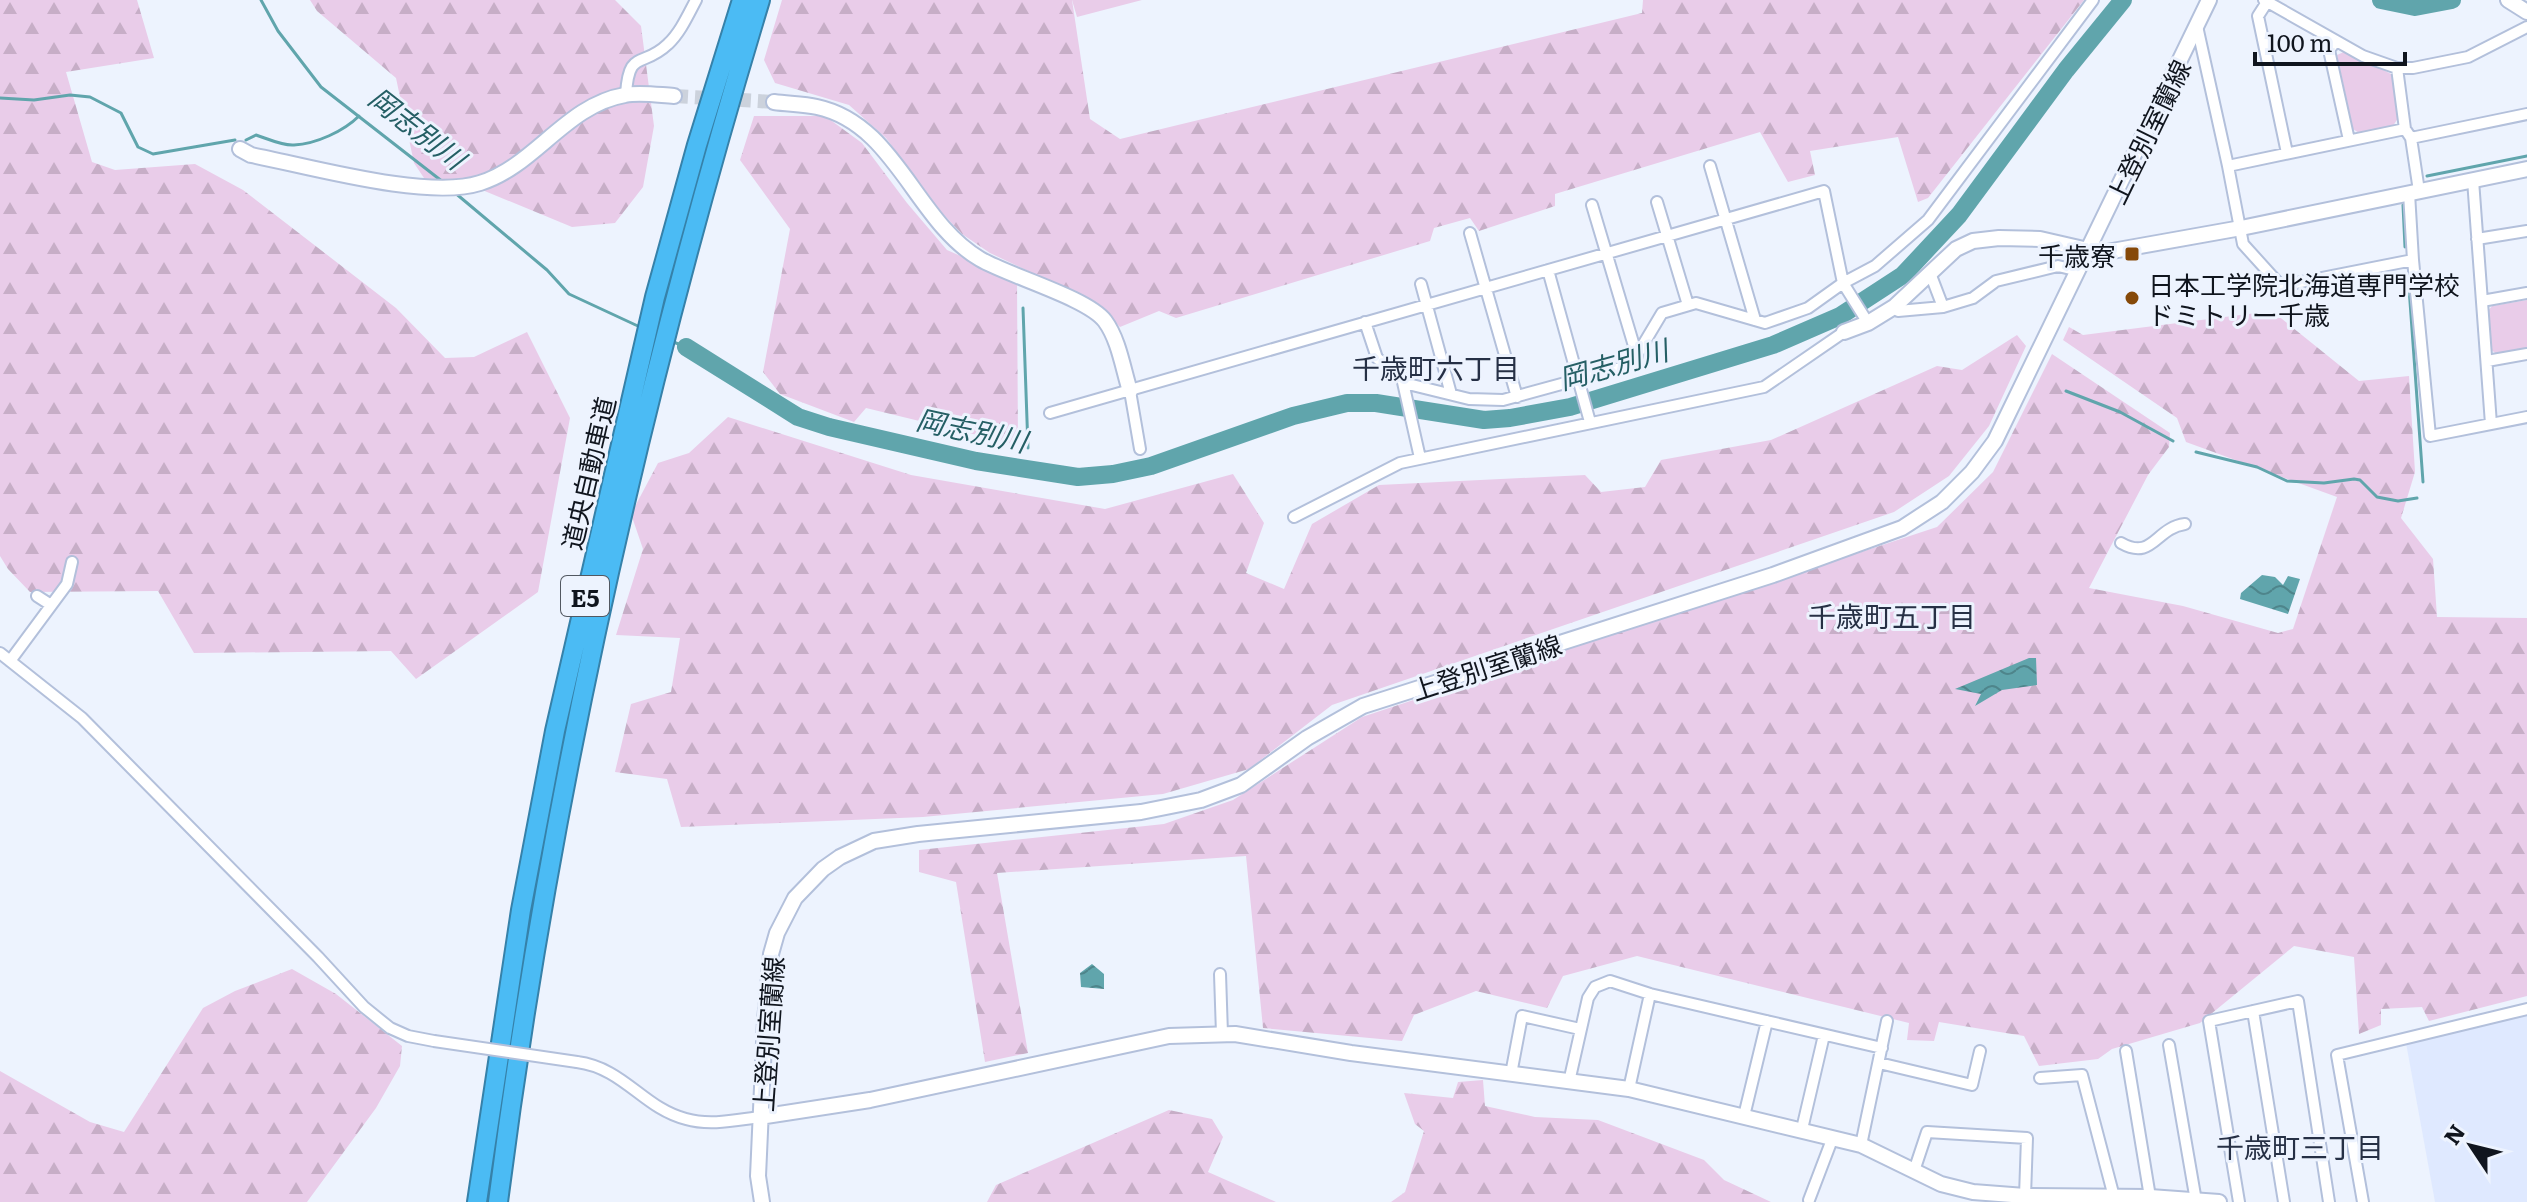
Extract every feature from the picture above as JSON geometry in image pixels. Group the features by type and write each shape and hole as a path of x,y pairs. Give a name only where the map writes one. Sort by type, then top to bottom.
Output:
{"highway":[{"name":"道央自動車道","path":"477,1202 521,910 558,716 655,297 697,145 742,0"},
{"name":"道央自動車道","path":"498,1202 538,940 608,569 715,147 760,0"}],"street":[{"path":"626,94 627,71 635,62 669,44 696,0"},
{"path":"1405,386 1469,399 1503,400 1631,365 1662,313 1688,305 1696,303 1720,308 1765,323 1808,308 1875,266 1928,220 2093,0"},
{"name":"上登別室蘭線","path":"762,1202 758,1176 760,1117 771,954 777,933 795,898 808,882 840,857 874,841 1141,812 1201,800 1241,785 1307,738 1363,706 1773,575 1902,528 1942,502 1972,472 1995,441 2209,0"},
{"path":"2508,0 2527,12"},
{"path":"2287,153 2258,16 2265,1 2363,56 2397,68 2413,68 2468,57 2527,27"},
{"path":"2197,26 2243,244 2281,286 2413,260"},
{"path":"2336,41 2329,50 2349,140"},
{"path":"2397,68 2414,192 2413,260 2430,436 2527,417"},
{"path":"240,149 251,155 367,178 431,188 459,188 483,182 507,170 590,107 626,94 674,96"},
{"path":"774,102 819,107 870,134 940,225 959,244 980,259 1092,308 1106,322 1113,337 1130,391 1140,449"},
{"path":"2228,166 2349,140 2408,134 2527,114"},
{"path":"1710,166 1755,320"},
{"path":"1294,517 1391,465 1588,418 1764,387 1865,317 1894,307 1956,249 1973,241 2040,239 2101,253 2241,228 2527,169"},
{"path":"2473,180 2491,424"},
{"path":"1050,413 1824,191 1845,286 1865,317"},
{"path":"1657,202 1688,305"},
{"path":"1592,205 1637,356"},
{"path":"2477,239 2527,231"},
{"path":"1470,233 1517,397"},
{"path":"1894,307 1898,311 1943,307 1973,298 1996,281 2058,266 2079,271"},
{"path":"1548,270 1588,418"},
{"path":"1930,273 1943,307"},
{"path":"1421,284 1451,394"},
{"path":"2482,301 2527,293"},
{"path":"1365,322 1377,358 1402,378 1420,458"},
{"path":"2487,361 2527,354"},
{"path":"2121,543 2134,550 2144,550 2170,528 2185,524"},
{"path":"10,661 67,584 72,562"},
{"path":"37,596 51,605"},
{"path":"0,653 82,718 364,1007 390,1028 408,1036 434,1041 596,1064 664,1111 685,1119 706,1123 870,1100 1146,1040 1222,1034 1629,1089 1861,1145 1941,1184 1973,1192 2219,1202"},
{"path":"1220,974 1222,1034"},
{"path":"1569,1082 1590,993 1603,982 1610,981 1650,994 1882,1048"},
{"path":"1629,1089 1650,994"},
{"path":"2239,1202 2209,1021 2298,1001 2329,1202"},
{"path":"2363,1202 2337,1055 2527,1009"},
{"path":"2253,1011 2284,1202"},
{"path":"1511,1074 1522,1016 1580,1029"},
{"path":"1744,1116 1767,1021"},
{"path":"1861,1145 1887,1021"},
{"path":"1802,1129 1824,1035"},
{"path":"2169,1045 2196,1201"},
{"path":"1879,1063 1972,1085 1980,1051"},
{"path":"2126,1051 2150,1197"},
{"path":"2040,1078 2082,1075 2109,1199"},
{"path":"1914,1171 1927,1132 2027,1138 2025,1196"},
{"path":"1809,1200 1833,1137"}],"shaded area":[{"path":"2527,1015 2527,1202 2435,1202 2406,1043"}],"green space":[{"path":"0,0 137,0 154,58 66,72 92,162 115,170 195,164 243,190 396,308 445,358 474,357 527,332 570,418 538,592 416,679 391,651 194,653 158,591 30,592 8,569 0,556"},
{"path":"310,0 615,0 641,26 654,126 643,187 615,223 572,227 458,180 426,181 414,163 396,78 317,11"},
{"path":"782,0 1072,0 1090,119 1120,139 1642,13 1643,0 2084,0 1928,198 1918,202 1898,137 1810,151 1815,175 1788,182 1760,132 1555,194 1555,206 1479,231 1470,218 1434,228 1430,241 1176,318 1159,311 1120,327 1094,302 990,253 962,234 942,213 886,138 849,105 775,83 764,60"},
{"path":"1072,0 1142,0 1077,17"},
{"path":"2346,51 2391,74 2400,115 2393,126 2359,133 2353,129 2337,55"},
{"path":"754,116 825,116 862,143 947,250 1017,281 1018,445 866,408 854,422 780,394 763,372 790,229 740,160"},
{"path":"2527,300 2527,350 2498,355 2490,349 2488,311 2492,306"},
{"path":"2272,311 2359,381 2409,376 2415,472 2401,518 2433,559 2437,617 2527,618 2527,996 2429,1021 2422,1007 2381,1009 2381,1025 2359,1034 2354,957 2294,946 2200,1023 2112,1049 2098,1059 2039,1066 2024,1036 1939,1022 1934,1041 1907,1040 1909,1023 1637,956 1563,976 1547,1008 1476,991 1414,1015 1402,1041 1263,1028 1246,856 997,873 1028,1053 985,1062 956,882 919,872 919,850 1164,824 1233,800 1362,717 1937,527 1993,472 2052,354 2170,433 2169,447 2148,475 2089,588 2183,606 2278,633 2293,629 2337,497 2186,442 2177,418 2063,340 2069,327 2083,335"},
{"path":"2017,335 2026,346 1989,426 1949,476 1894,512 1332,705 1249,769 1163,794 923,817 681,827 667,779 615,772 631,704 671,692 680,638 616,635 643,549 631,514 658,463 689,453 728,417 911,475 1105,509 1233,474 1264,523 1246,573 1284,589 1312,524 1379,485 1585,475 1601,492 1645,487 1661,460 1771,440 1937,366 1962,370"},
{"path":"292,969 336,994 402,1046 400,1066 376,1108 307,1202 0,1202 0,1071 90,1122 124,1132 203,1008 235,991"},
{"path":"1483,1080 1485,1106 1535,1117 1598,1120 1704,1160 1724,1180 1771,1202 1391,1202 1405,1192 1424,1131 1415,1124 1404,1093 1453,1098 1458,1082"},
{"path":"1169,1110 1212,1119 1223,1137 1208,1172 1276,1202 987,1202 996,1185"}],"water":[{"path":"2262,575 2275,577 2283,585 2288,576 2300,579 2288,614 2240,599 2241,593"},
{"path":"2029,658 2036,658 2037,685 2002,690 1975,706 1981,694 1955,689"},
{"path":"1092,964 1104,974 1104,989 1081,987 1080,973"}],"waterway":[{"name":"岡志別川","path":"261,0 278,31 321,87 443,182"},
{"name":"岡志別川","path":"686,347 798,417 976,461 1078,477 1151,466 1293,416 1347,403 1376,403 1484,420 1570,407 1773,345 1840,316 1903,275 1959,215 2066,70 2123,0"},
{"name":"岡志別川","path":"2381,0 2415,7 2452,0"},
{"path":"0,98 90,97 121,113 138,147 153,154 235,140"},
{"path":"246,140 256,135 285,144 302,144 329,136 359,116"},
{"path":"2427,176 2527,156"},
{"name":"岡志別川","path":"454,192 547,270 569,294 640,327"},
{"path":"2403,205 2405,247"},
{"path":"2408,274 2423,482"},
{"path":"1023,308 1028,448"},
{"name":"岡志別川","path":"671,341 686,347"},
{"path":"2066,391 2120,412 2173,441"},
{"path":"2196,452 2257,467 2287,481 2324,483 2354,479 2360,480 2377,497 2398,501 2417,498"}],"tunnel":[{"path":"674,96 774,102"}],"place":[{"name":"千歳寮","path":"2132,254"},
{"name":"日本工学院北海道専門学校 ドミトリー千歳","path":"2132,298"}],"district":[{"name":"千歳町六丁目","path":"1436,367"},
{"name":"千歳町五丁目","path":"1892,615"},
{"name":"千歳町三丁目","path":"2300,1146"}]}
